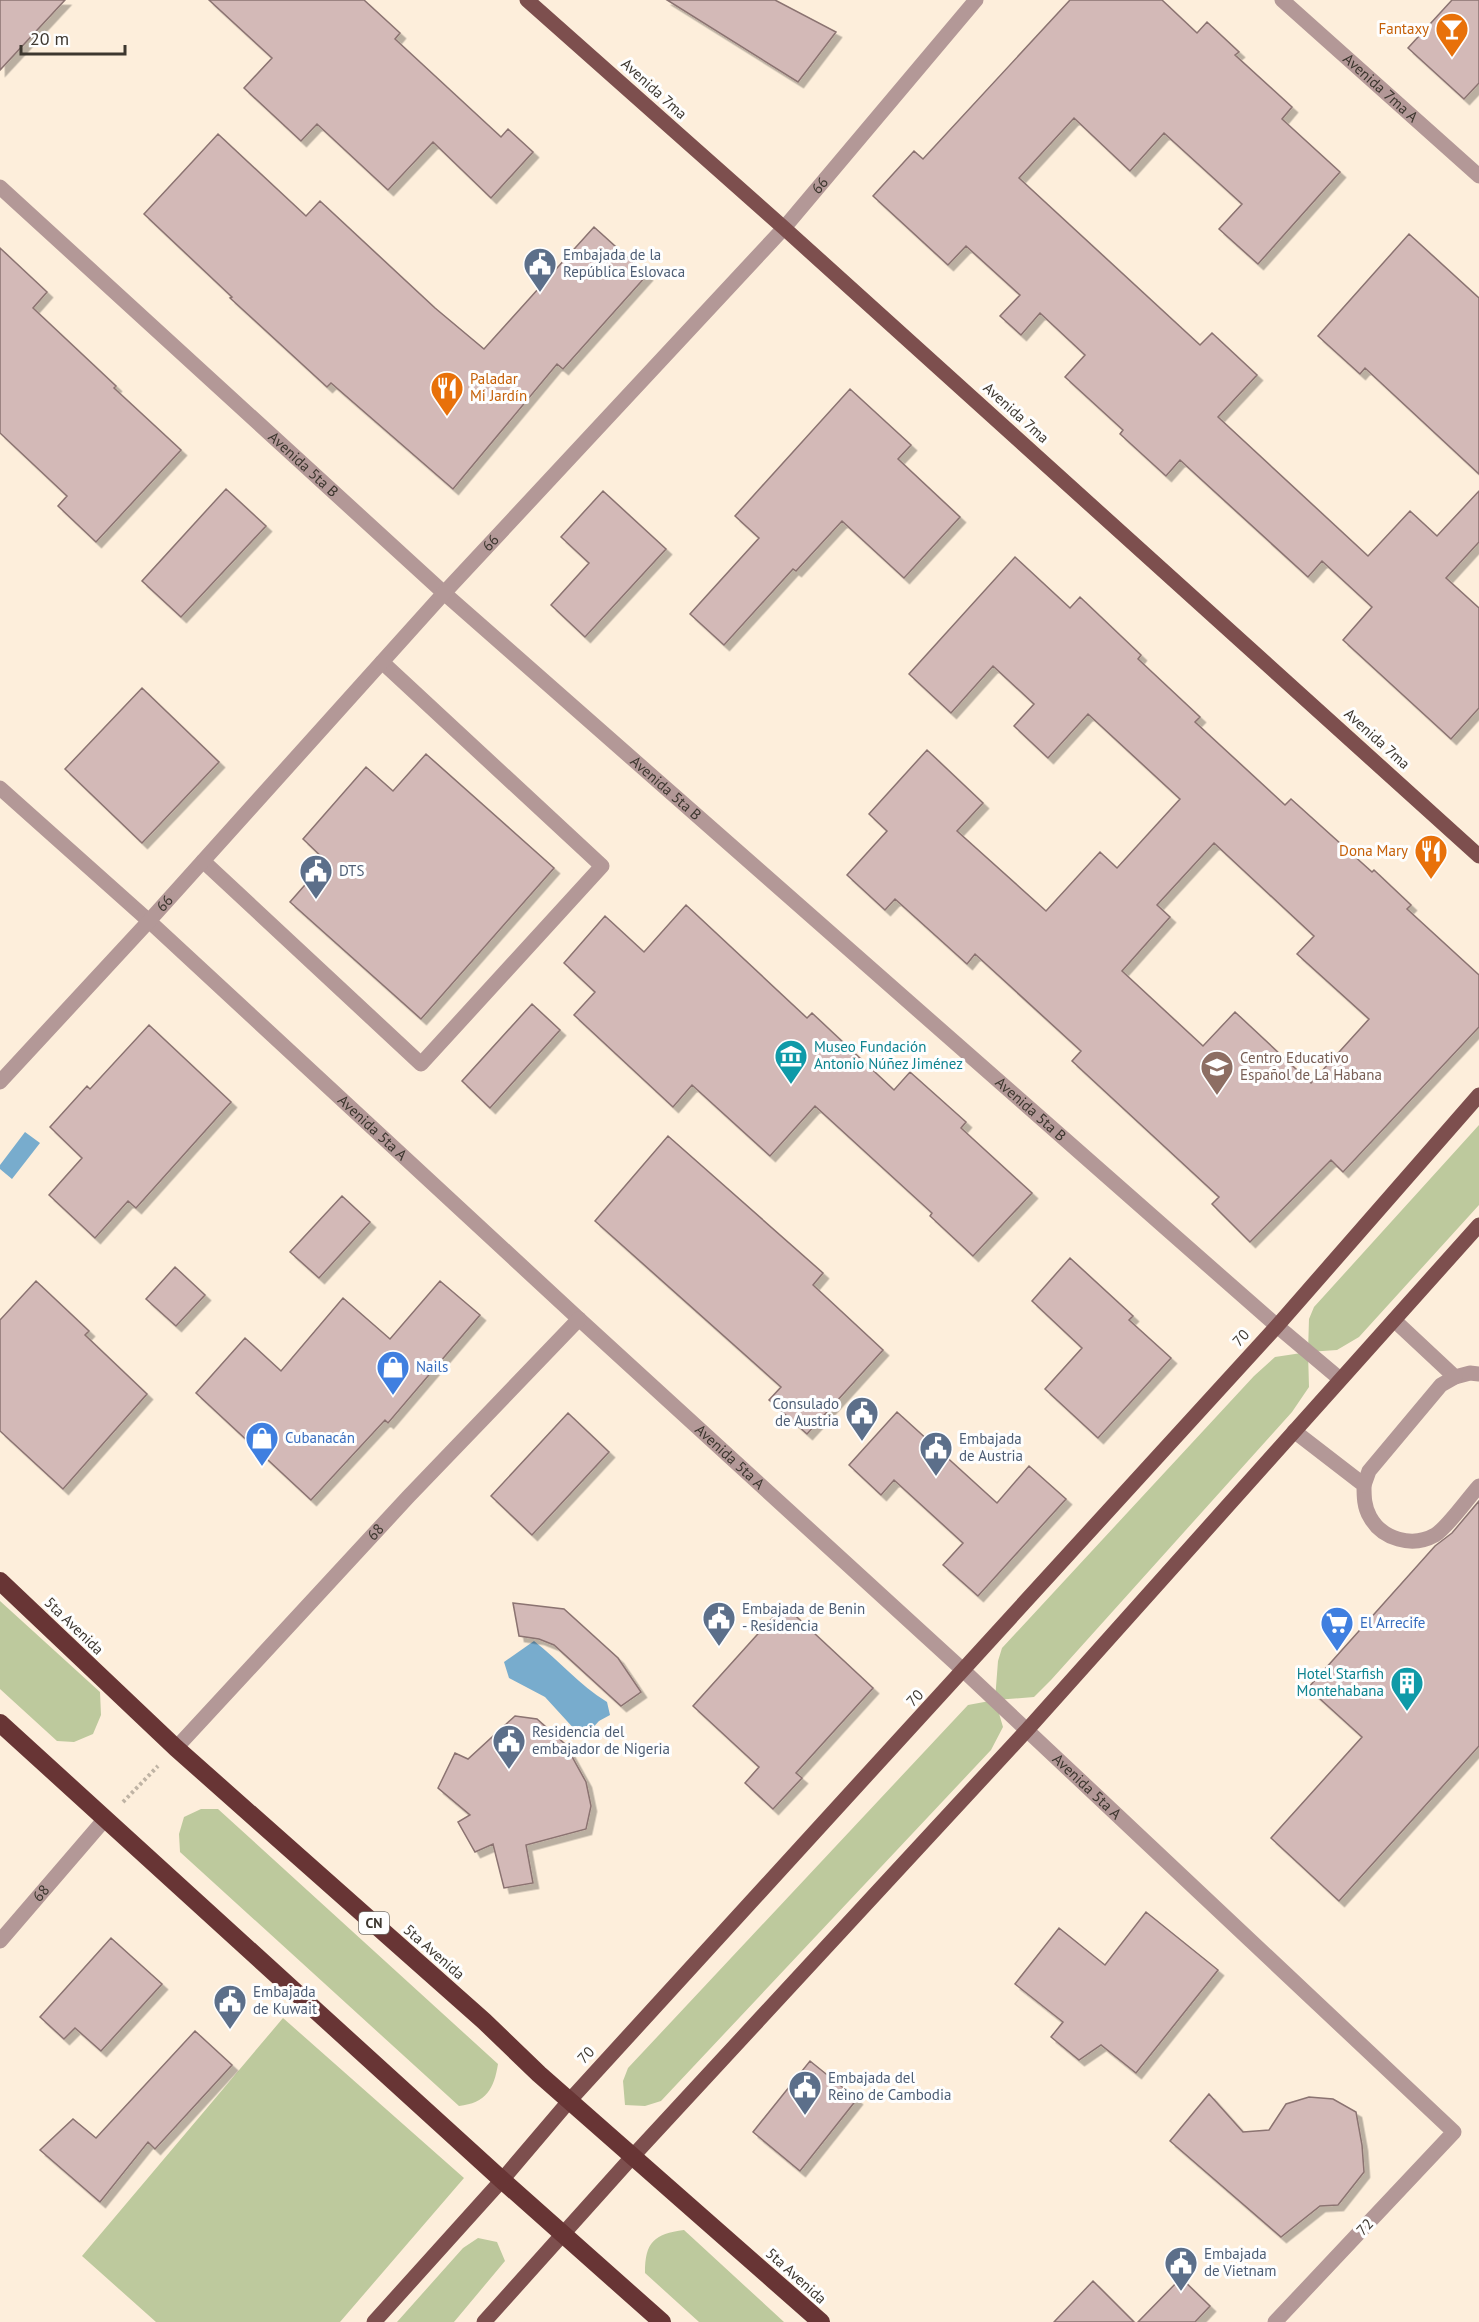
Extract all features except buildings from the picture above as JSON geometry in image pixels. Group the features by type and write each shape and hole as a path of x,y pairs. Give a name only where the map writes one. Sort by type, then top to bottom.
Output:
{"highway":[{"name":"5ta Avenida","path":"0,1581 176,1748 821,2322"},
{"path":"0,1723 502,2180 662,2322"}],"main road":[{"name":"Avenida 7ma","path":"527,0 784,228 1479,856"},
{"name":"70","path":"374,2322 502,2180 570,2100 1277,1326 1479,1095"},
{"path":"484,2322 633,2156 1027,1730 1479,1225"}],"street":[{"name":"66","path":"0,1082 149,921 444,593 784,228 976,0"},
{"name":"Avenida 7ma A","path":"1282,0 1479,176"},
{"name":"Avenida 5ta B","path":"0,187 444,593 1340,1379"},
{"path":"203,861 421,1064 602,866 382,662"},
{"name":"Avenida 5ta A","path":"0,788 149,921 964,1671 1454,2132"},
{"name":"68","path":"176,1748 408,1497 579,1319"},
{"path":"1394,1320 1455,1377"},
{"path":"1479,1374 1470,1373 1455,1377 1441,1385 1369,1471 1364,1485 1364,1501 1369,1516 1379,1529 1392,1537 1407,1541 1422,1540 1436,1534 1479,1486"},
{"path":"1294,1431 1364,1485"},
{"name":"68","path":"0,1941 105,1819"},
{"name":"72","path":"1275,2322 1454,2132"}],"path":[{"path":"105,1819 176,1748"}],"green space":[{"path":"1479,1125 1479,1205 1359,1337 1337,1350 1308,1352 1309,1319 1314,1307"},
{"path":"1308,1352 1309,1387 1292,1412 1051,1680 1034,1697 995,1700 998,1661 1002,1648 1254,1376 1275,1357"},
{"path":"0,1601 100,1692 101,1715 93,1734 74,1742 57,1741 0,1689"},
{"path":"995,1700 1003,1727 991,1750 661,2101 645,2106 625,2105 623,2081 628,2068 968,1705"},
{"path":"201,1809 218,1809 498,2064 494,2081 482,2098 476,2102 459,2106 180,1852 179,1834 184,1817"},
{"path":"283,2018 464,2178 340,2322 156,2322 82,2256"},
{"path":"684,2230 784,2322 699,2322 645,2273 647,2254 653,2241 665,2234"},
{"path":"478,2238 497,2242 505,2261 454,2322 397,2322 463,2248"}],"water":[{"path":"25,1132 40,1143 12,1179 0,1169 0,1165"},
{"path":"534,1641 587,1688 607,1702 610,1715 599,1721 589,1732 577,1732 545,1697 509,1678 504,1662"}],"place":[{"name":"Fantaxy","path":"1452,58"},
{"name":"Embajada de la República Eslovaca","path":"540,293"},
{"name":"Paladar Mi Jardín","path":"447,417"},
{"name":"Dona Mary","path":"1431,880"},
{"name":"DTS","path":"316,900"},
{"name":"Museo Fundación Antonio Núñez Jiménez","path":"791,1085"},
{"name":"Centro Educativo Español de La Habana","path":"1217,1096"},
{"name":"Nails","path":"393,1396"},
{"name":"Consulado de Austria","path":"862,1442"},
{"name":"Cubanacán","path":"262,1467"},
{"name":"Embajada de Austria","path":"936,1477"},
{"name":"Embajada de Benin - Residencia","path":"719,1647"},
{"name":"El Arrecife","path":"1337,1652"},
{"name":"Hotel Starfish Montehabana","path":"1407,1712"},
{"name":"Residencia del embajador de Nigeria","path":"509,1770"},
{"name":"Embajada de Kuwait","path":"230,2030"},
{"name":"Embajada del Reino de Cambodia","path":"805,2116"},
{"name":"Embajada de Vietnam","path":"1181,2292"}]}
